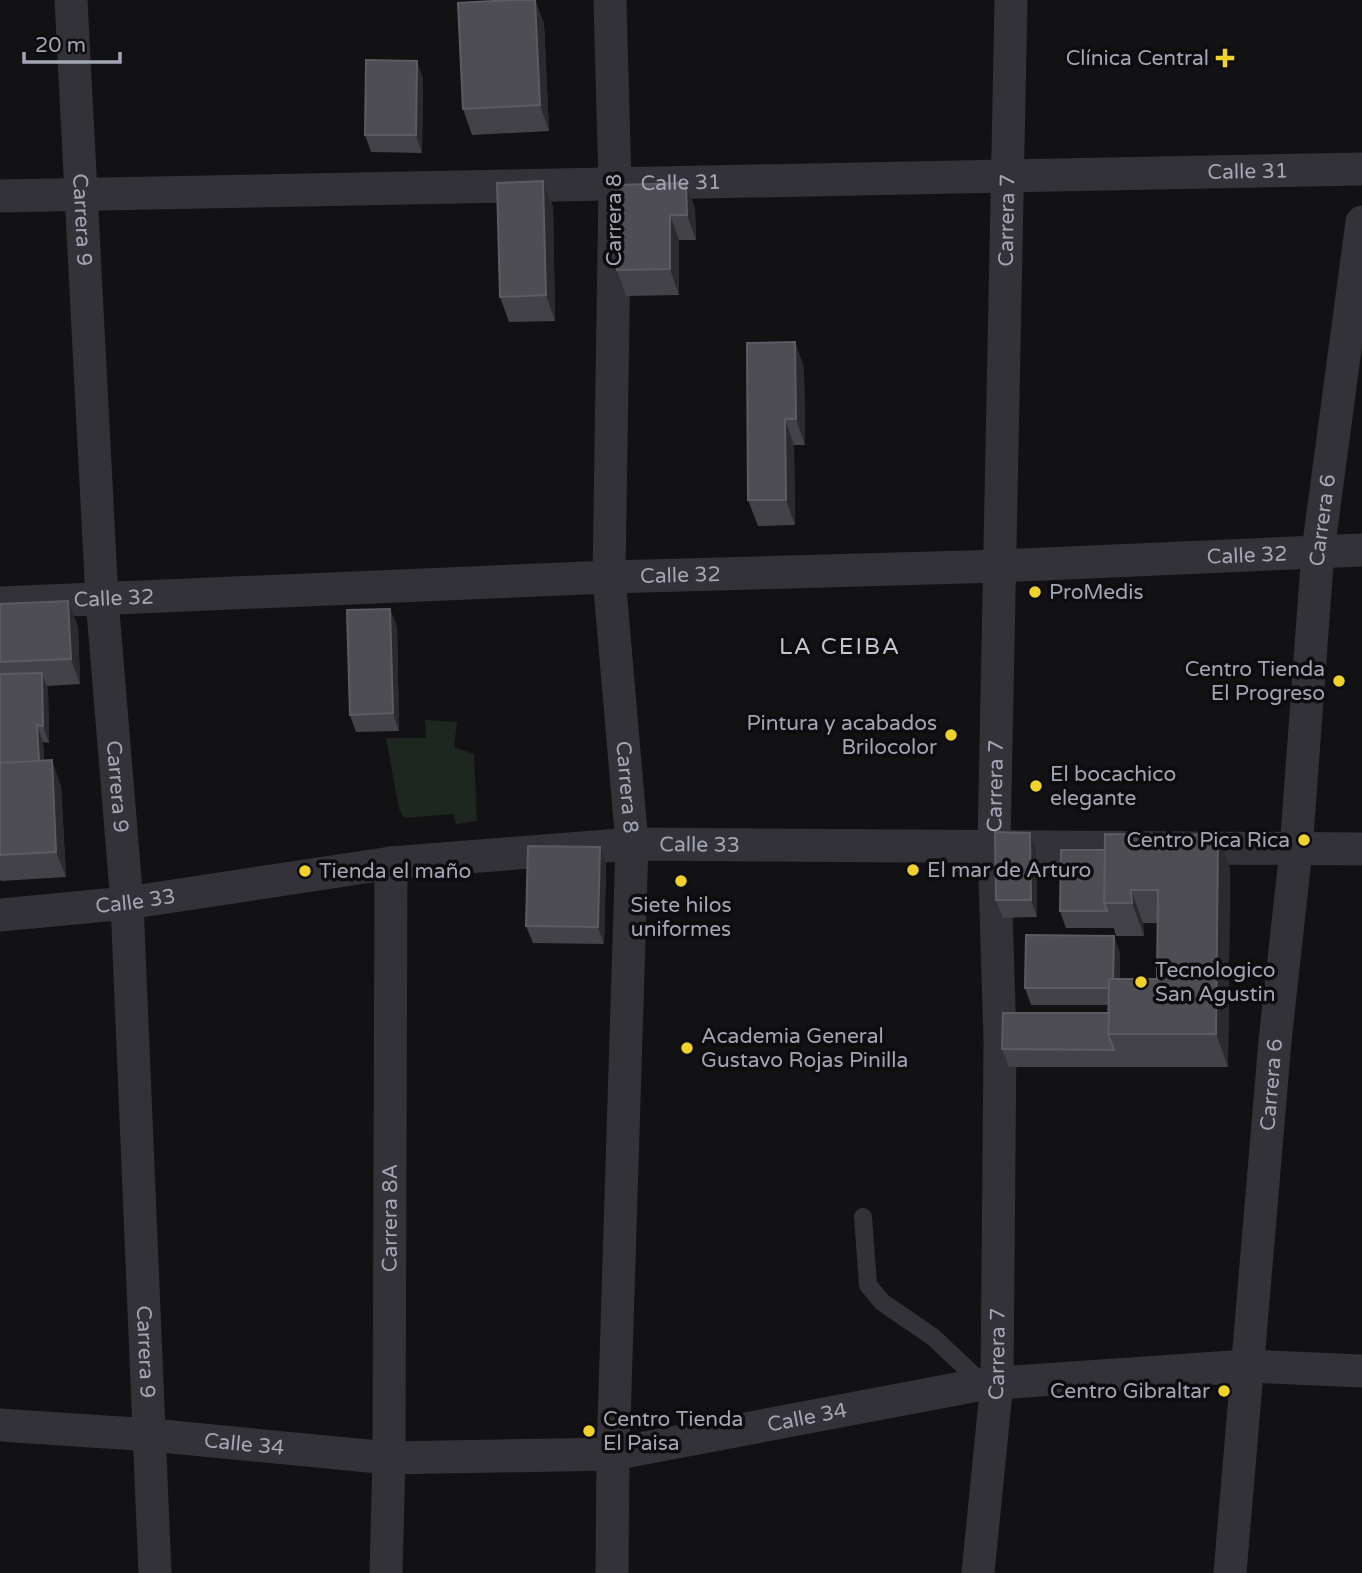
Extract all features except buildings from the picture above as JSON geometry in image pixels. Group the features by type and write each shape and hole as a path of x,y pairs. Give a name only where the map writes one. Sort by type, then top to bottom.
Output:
{"street":[{"name":"Carrera 9","path":"71,0 102,599 127,903 155,1573"},
{"name":"Carrera 8","path":"610,0 615,185 609,578 632,844 611,1573"},
{"name":"Carrera 7","path":"978,1573 990,1383 1000,1041 994,844 1011,0"},
{"name":"Calle 31","path":"0,196 1362,169"},
{"name":"Carrera 6","path":"1230,1573 1275,1041 1296,850 1318,551 1362,222"},
{"name":"Calle 32","path":"0,603 1362,550"},
{"name":"Calle 33","path":"0,915 127,903 391,863 632,844 994,844 1362,849"},
{"name":"Carrera 8A","path":"386,1573 389,1458 391,863"},
{"name":"Calle 34","path":"0,1425 150,1435 389,1458 613,1454 990,1383 1247,1366 1362,1371"}],"lane":[{"path":"863,1217 868,1285 882,1302 933,1337 990,1383"}],"shaded area":[{"path":"425,720 457,722 454,747 474,754 477,821 456,824 453,814 404,818 399,809 386,738 426,738"}],"place":[{"name":"Clínica Central","path":"1225,58"},
{"name":"ProMedis","path":"1035,592"},
{"name":"Centro Tienda El Progreso","path":"1339,681"},
{"name":"Pintura y acabados Brilocolor","path":"951,735"},
{"name":"El bocachico elegante","path":"1036,786"},
{"name":"Centro Pica Rica","path":"1304,840"},
{"name":"El mar de Arturo","path":"913,870"},
{"name":"Tienda el maño","path":"305,871"},
{"name":"Siete hilos uniformes","path":"681,881"},
{"name":"Tecnologico San Agustin","path":"1141,982"},
{"name":"Academia General Gustavo Rojas Pinilla","path":"687,1048"},
{"name":"Centro Gibraltar","path":"1224,1391"},
{"name":"Centro Tienda El Paisa","path":"589,1431"}],"district":[{"name":"LA CEIBA","path":"840,646"}]}
